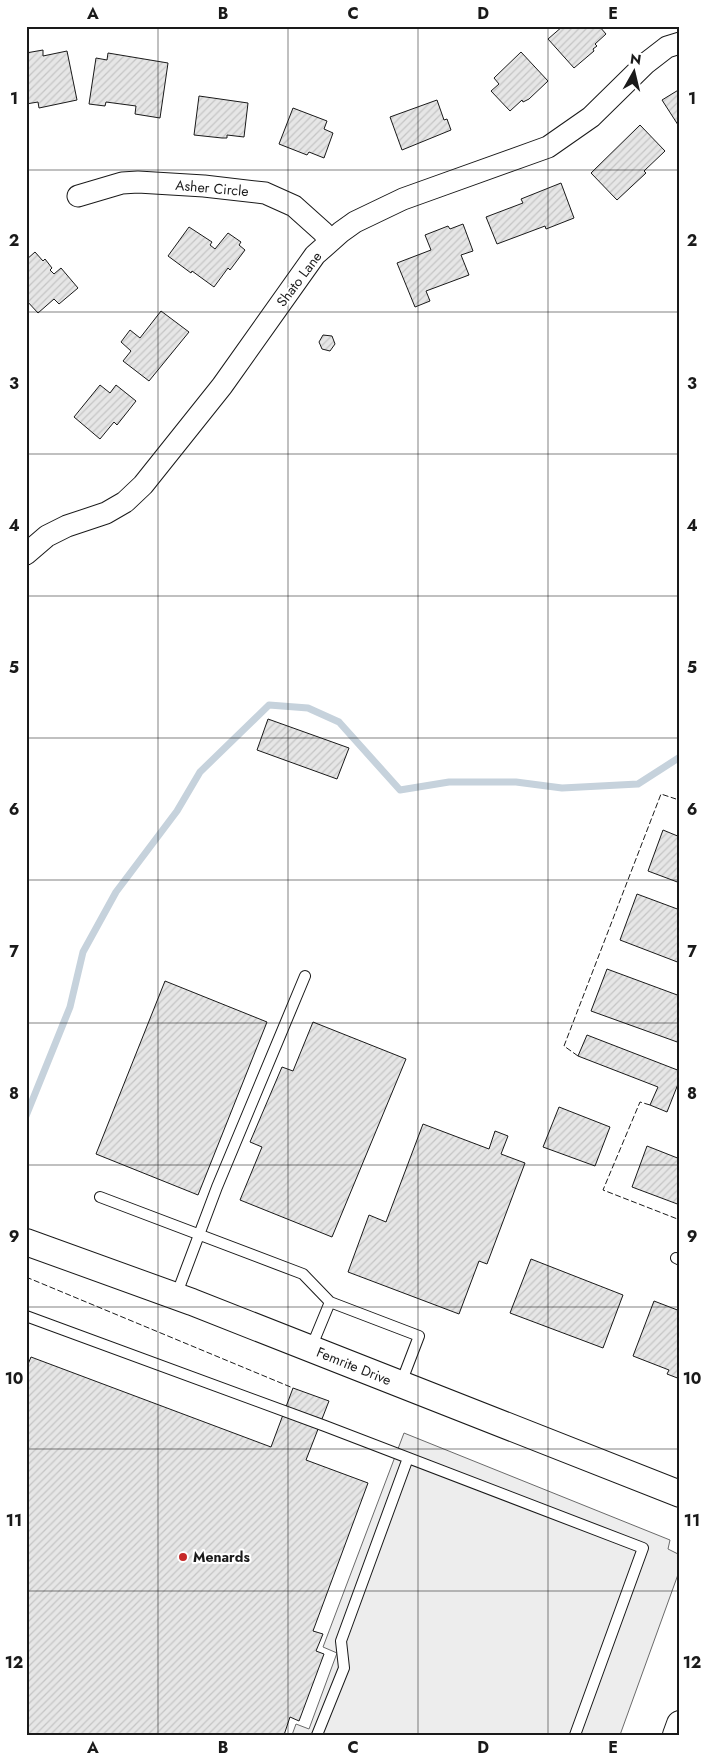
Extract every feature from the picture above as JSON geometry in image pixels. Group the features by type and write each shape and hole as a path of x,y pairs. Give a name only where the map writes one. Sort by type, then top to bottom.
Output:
{"street":[{"name":"Shato Lane","path":"26,554 47,536 67,526 106,513 125,502 142,485 222,386 315,255 330,241 355,222 403,199 548,147 591,117 653,58 667,47 680,43"},
{"name":"Asher Circle","path":"78,196 122,183 138,182 204,186 266,193 294,206 323,232 330,241"},
{"name":"Femrite Drive","path":"26,1242 176,1296 311,1348 680,1494"},
{"path":"676,1735 680,1724"}],"lane":[{"path":"176,1296 218,1187 305,976"},
{"path":"100,1197 303,1274 330,1302 419,1336 401,1384"},
{"path":"311,1348 330,1302"},
{"path":"26,1316 408,1458 643,1548 575,1735"},
{"path":"317,1735 344,1668 341,1641 408,1458"}],"shaded area":[{"path":"404,1433 670,1540 668,1549 680,1555 680,1569 620,1735 292,1735 296,1724 309,1729 337,1653 323,1647"}],"building":[{"path":"563,26 599,26 606,34 595,44 597,46 593,49 594,51 574,68 548,39"},
{"path":"43,50 43,56 67,51 77,100 39,108 38,102 26,104 26,53"},
{"path":"521,52 548,81 529,99 523,102 522,100 510,111 491,91 499,84 494,78"},
{"path":"108,53 168,63 160,118 135,114 136,106 106,102 105,106 89,104 96,58 107,60"},
{"path":"680,89 680,128 662,100"},
{"path":"199,96 248,103 244,137 227,135 227,138 222,138 194,135"},
{"path":"437,100 444,120 447,119 451,130 402,150 390,117"},
{"path":"293,108 327,121 324,129 333,133 324,158 309,152 307,155 279,144"},
{"path":"640,125 665,151 644,171 646,173 617,200 591,173"},
{"path":"561,183 574,218 546,229 545,226 497,244 486,217 523,203 521,199"},
{"path":"463,224 473,251 461,255 469,275 426,291 430,301 415,307 397,263 431,250 425,235 448,226 450,229"},
{"path":"189,227 212,242 210,245 215,249 228,233 241,242 239,245 245,250 214,287 168,256"},
{"path":"35,252 43,261 45,259 54,274 61,268 78,288 59,304 54,299 38,313 26,300 26,260"},
{"path":"161,311 189,332 149,381 123,361 131,351 121,342 130,330 140,338"},
{"path":"323,335 332,336 335,344 330,351 322,349 319,342"},
{"path":"100,385 110,393 116,385 136,401 117,425 114,422 100,439 74,417"},
{"path":"268,719 349,748 337,779 257,750"},
{"path":"663,830 680,837 680,883 648,871"},
{"path":"637,894 680,910 680,963 620,940"},
{"path":"607,969 680,996 680,1043 591,1011"},
{"path":"165,981 267,1022 198,1195 96,1154"},
{"path":"313,1022 406,1059 332,1237 240,1200 262,1147 250,1142 282,1067 293,1071"},
{"path":"587,1035 680,1071 680,1079 667,1112 650,1105 658,1087 578,1056"},
{"path":"559,1107 610,1127 595,1166 543,1147"},
{"path":"423,1124 489,1149 495,1131 508,1136 501,1154 525,1163 487,1264 479,1261 459,1314 348,1272 369,1215 386,1222"},
{"path":"647,1146 680,1159 680,1205 632,1187"},
{"path":"531,1259 623,1295 603,1348 510,1313"},
{"path":"654,1301 680,1311 680,1379 667,1374 669,1370 633,1356"},
{"name":"Menards","path":"31,1357 271,1447 293,1388 329,1401 306,1460 368,1483 313,1631 323,1634 316,1651 324,1654 299,1721 290,1717 284,1735 26,1735 26,1369"}],"waterway":[{"path":"26,1116 70,1007 83,952 116,892 177,811 200,772 269,705 308,708 339,722 400,790 449,782 516,782 562,788 638,784 680,757"}],"fence":[{"path":"578,1056 564,1046 661,794 676,799"},
{"path":"650,1105 640,1102 603,1190 680,1220"},
{"path":"26,1277 293,1388"}],"place":[{"name":"Menards","path":"183,1557"}]}
